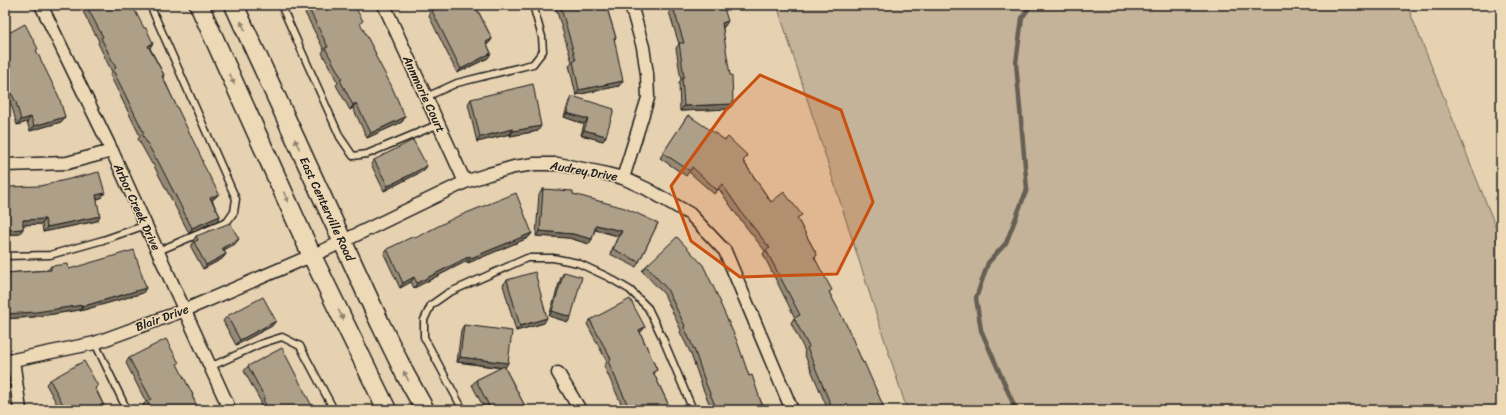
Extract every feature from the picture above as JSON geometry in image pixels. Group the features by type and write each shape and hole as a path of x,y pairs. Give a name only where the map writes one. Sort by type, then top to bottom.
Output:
{"main road":[{"path":"199,5 312,256 387,410"},
{"name":"East Centerville Road","path":"234,5 380,323 405,374 425,410"}],"street":[{"name":"Arbor Creek Drive","path":"41,5 112,151 230,410"},
{"name":"Annmarie Court","path":"384,5 465,182"},
{"path":"623,178 648,98 647,74 642,47 631,5"},
{"path":"6,163 67,163 112,151"},
{"name":"Audrey Drive","path":"312,256 465,182 508,169 535,164 558,164 603,172 623,178 647,189 690,214 725,252 792,410"},
{"name":"Blair Drive","path":"9,359 96,343 185,310 312,256"},
{"path":"9,359 20,410"},
{"path":"558,373 580,410"}],"lane":[{"path":"150,5 236,199 234,212 227,222 158,251"},
{"path":"281,5 340,137 353,156 367,154 439,124"},
{"path":"426,97 457,83 533,64 543,51 542,37 533,5"},
{"path":"5,256 50,255 103,240 146,225"},
{"path":"464,410 424,337 424,320 431,305 448,293 528,258 553,258 578,263 608,277 630,290 648,308 663,339 693,410"},
{"path":"210,367 260,344 282,338 300,346 334,410"},
{"path":"96,343 127,410"}],"highlighted area":[{"path":"760,75 841,110 873,202 837,274 740,277 691,241 671,186 726,110"}],"shaded area":[{"path":"777,5 1407,5 1501,240 1501,410 907,410"}],"building":[{"path":"86,5 132,5 153,43 148,46 164,75 162,76 203,161 202,162 219,194 210,198 220,216 192,228 157,159 142,134 144,133 113,70 116,68 101,38 103,37"},
{"path":"307,5 354,5 363,21 360,23 405,117 371,133 356,103 353,105 340,80 342,79 325,48 328,47"},
{"path":"431,5 475,5 492,39 486,42 491,53 461,69 432,11 434,10"},
{"path":"560,5 606,5 616,38 614,38 623,81 579,90 573,61 576,60"},
{"path":"674,5 723,5 728,21 722,23 730,75 732,75 733,104 684,106 682,77 684,77 679,43 684,43 673,7"},
{"path":"25,24 38,49 36,50 59,97 65,117 34,126 31,117 21,120 16,102 5,82 5,35"},
{"path":"533,84 541,126 513,131 513,129 480,137 471,99"},
{"path":"572,96 614,109 606,136 584,130 588,119 567,113"},
{"path":"688,115 725,140 728,137 748,156 743,161 771,202 784,192 802,215 797,218 817,255 814,257 832,290 829,292 846,324 885,410 833,410 807,348 809,347 794,318 800,315 766,250 770,248 742,213 722,184 717,190 692,167 690,171 663,153"},
{"path":"413,140 427,166 388,186 374,160"},
{"path":"99,172 105,193 96,195 100,216 47,227 45,219 23,220 23,229 6,230 5,187 40,186"},
{"path":"543,189 573,191 573,194 625,208 658,223 639,262 613,249 622,231 596,225 592,239 573,234 540,231"},
{"path":"516,193 532,233 471,258 470,256 417,283 414,277 403,283 387,249 414,236 415,238 454,218"},
{"path":"230,223 239,239 222,248 226,254 206,265 194,242 198,240 196,236"},
{"path":"677,237 703,265 737,341 749,376 752,375 765,410 717,410 684,327 685,326 667,289 646,266"},
{"path":"134,250 146,288 84,306 5,314 5,273 51,270 51,266 68,264 69,269"},
{"path":"535,272 547,318 520,326 507,280"},
{"path":"564,272 582,277 571,317 552,311"},
{"path":"263,297 276,321 240,340 227,316"},
{"path":"630,299 645,327 639,330 657,370 653,372 671,410 630,410 608,361 611,359 590,320"},
{"path":"464,325 512,331 508,363 460,357"},
{"path":"166,339 179,363 177,364 199,410 152,410 147,401 151,399 129,358"},
{"path":"282,348 314,410 268,410 263,399 265,398 248,366"},
{"path":"84,361 98,386 95,388 106,410 66,410 50,380"},
{"path":"504,366 527,410 491,410 476,380"},
{"path":"534,407 535,410 527,410"}],"waterway":[{"path":"1016,410 981,330 976,298 988,263 1006,243 1027,189 1016,63 1022,18 1031,5"}]}
